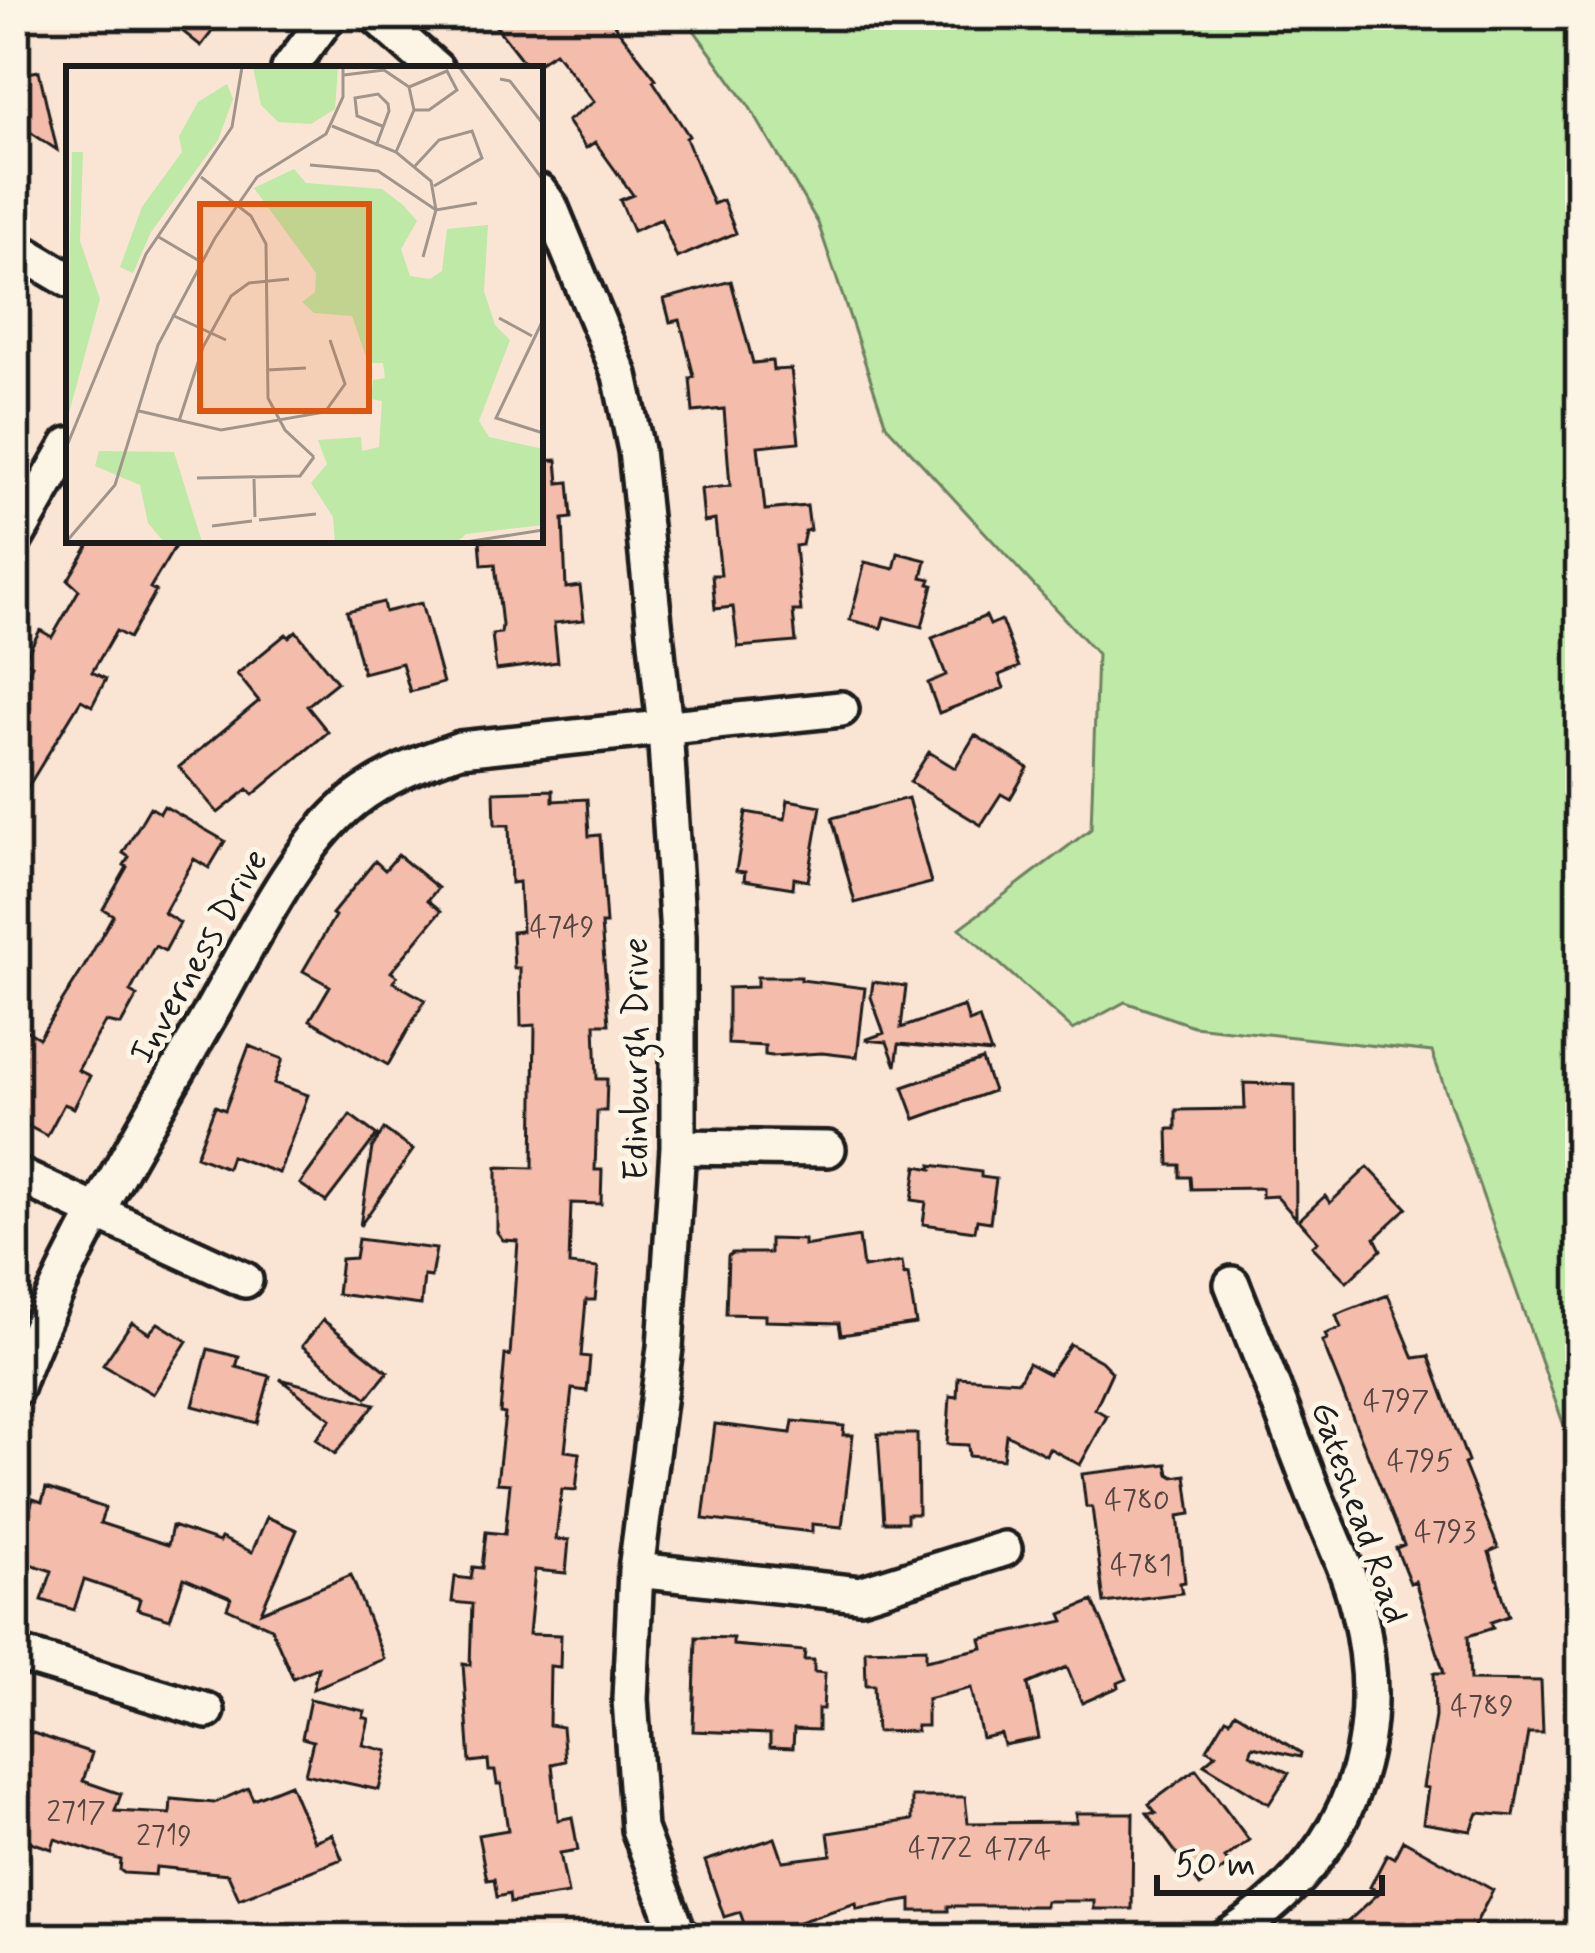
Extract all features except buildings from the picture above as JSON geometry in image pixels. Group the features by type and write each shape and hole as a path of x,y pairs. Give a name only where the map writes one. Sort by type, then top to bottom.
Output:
{"street":[{"path":"291,66 329,15"},
{"path":"375,15 433,66"},
{"name":"Edinburgh Drive","path":"543,196 620,375 636,450 665,728 678,936 678,1147 665,1347 636,1570 630,1699 639,1829 680,1938"},
{"path":"17,249 66,278"},
{"path":"15,539 66,450"},
{"name":"Inverness Drive","path":"15,1389 30,1347 98,1212 293,868 351,802 402,770 460,749 841,709"},
{"path":"678,1147 829,1149"},
{"path":"15,1174 245,1280"},
{"name":"Gateshead Road","path":"1226,1938 1262,1915 1294,1885 1329,1840 1349,1800 1363,1754 1372,1698 1357,1603 1232,1284"},
{"path":"636,1570 860,1594 1004,1549"},
{"path":"15,1653 207,1711"}],"green space":[{"path":"683,15 1580,15 1580,1471 1432,1052 1193,1026 1125,1002 1073,1030 960,928 1091,829 1097,654 886,425 818,223 749,106"}]}
